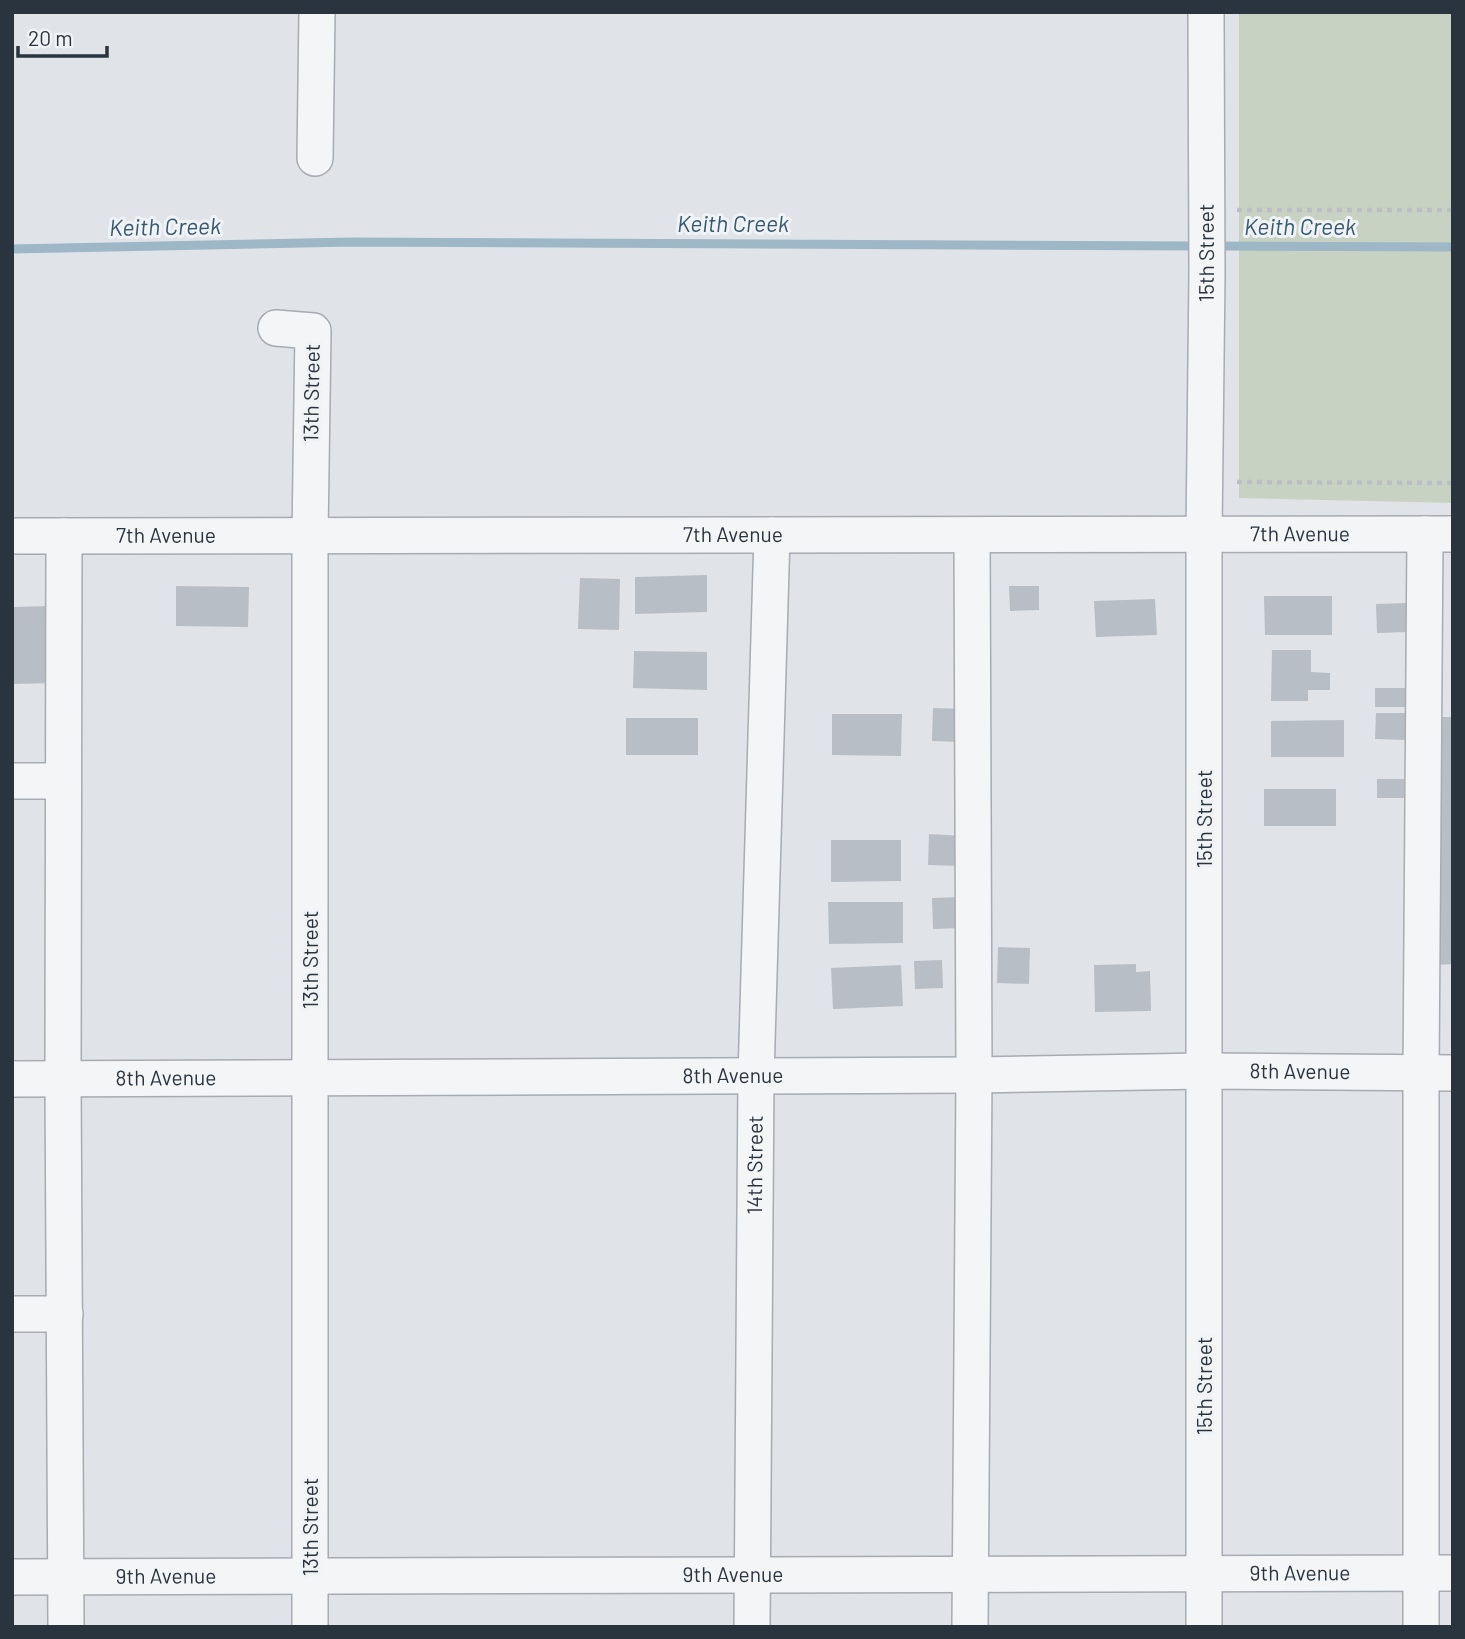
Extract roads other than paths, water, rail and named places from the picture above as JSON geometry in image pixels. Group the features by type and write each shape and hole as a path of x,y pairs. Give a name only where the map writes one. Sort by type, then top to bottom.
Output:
{"street":[{"path":"315,158 317,12"},
{"name":"15th Street","path":"1204,1627 1206,12"},
{"name":"13th Street","path":"276,328 313,331 310,536 310,1627"},
{"path":"1421,1627 1437,1573 1439,534"},
{"name":"7th Avenue","path":"12,536 1439,534"},
{"name":"14th Street","path":"752,1627 756,1076 772,535"},
{"path":"970,1627 974,1075 972,535"},
{"path":"64,536 66,1627"},
{"path":"12,781 63,781"},
{"name":"8th Avenue","path":"12,1079 974,1075 1204,1071 1437,1073"},
{"path":"12,1314 65,1314"},
{"name":"9th Avenue","path":"12,1577 1437,1573"}],"waterway":[{"name":"Keith Creek","path":"12,249 352,242 1199,246"},
{"name":"Keith Creek","path":"1213,246 1453,247"}]}
